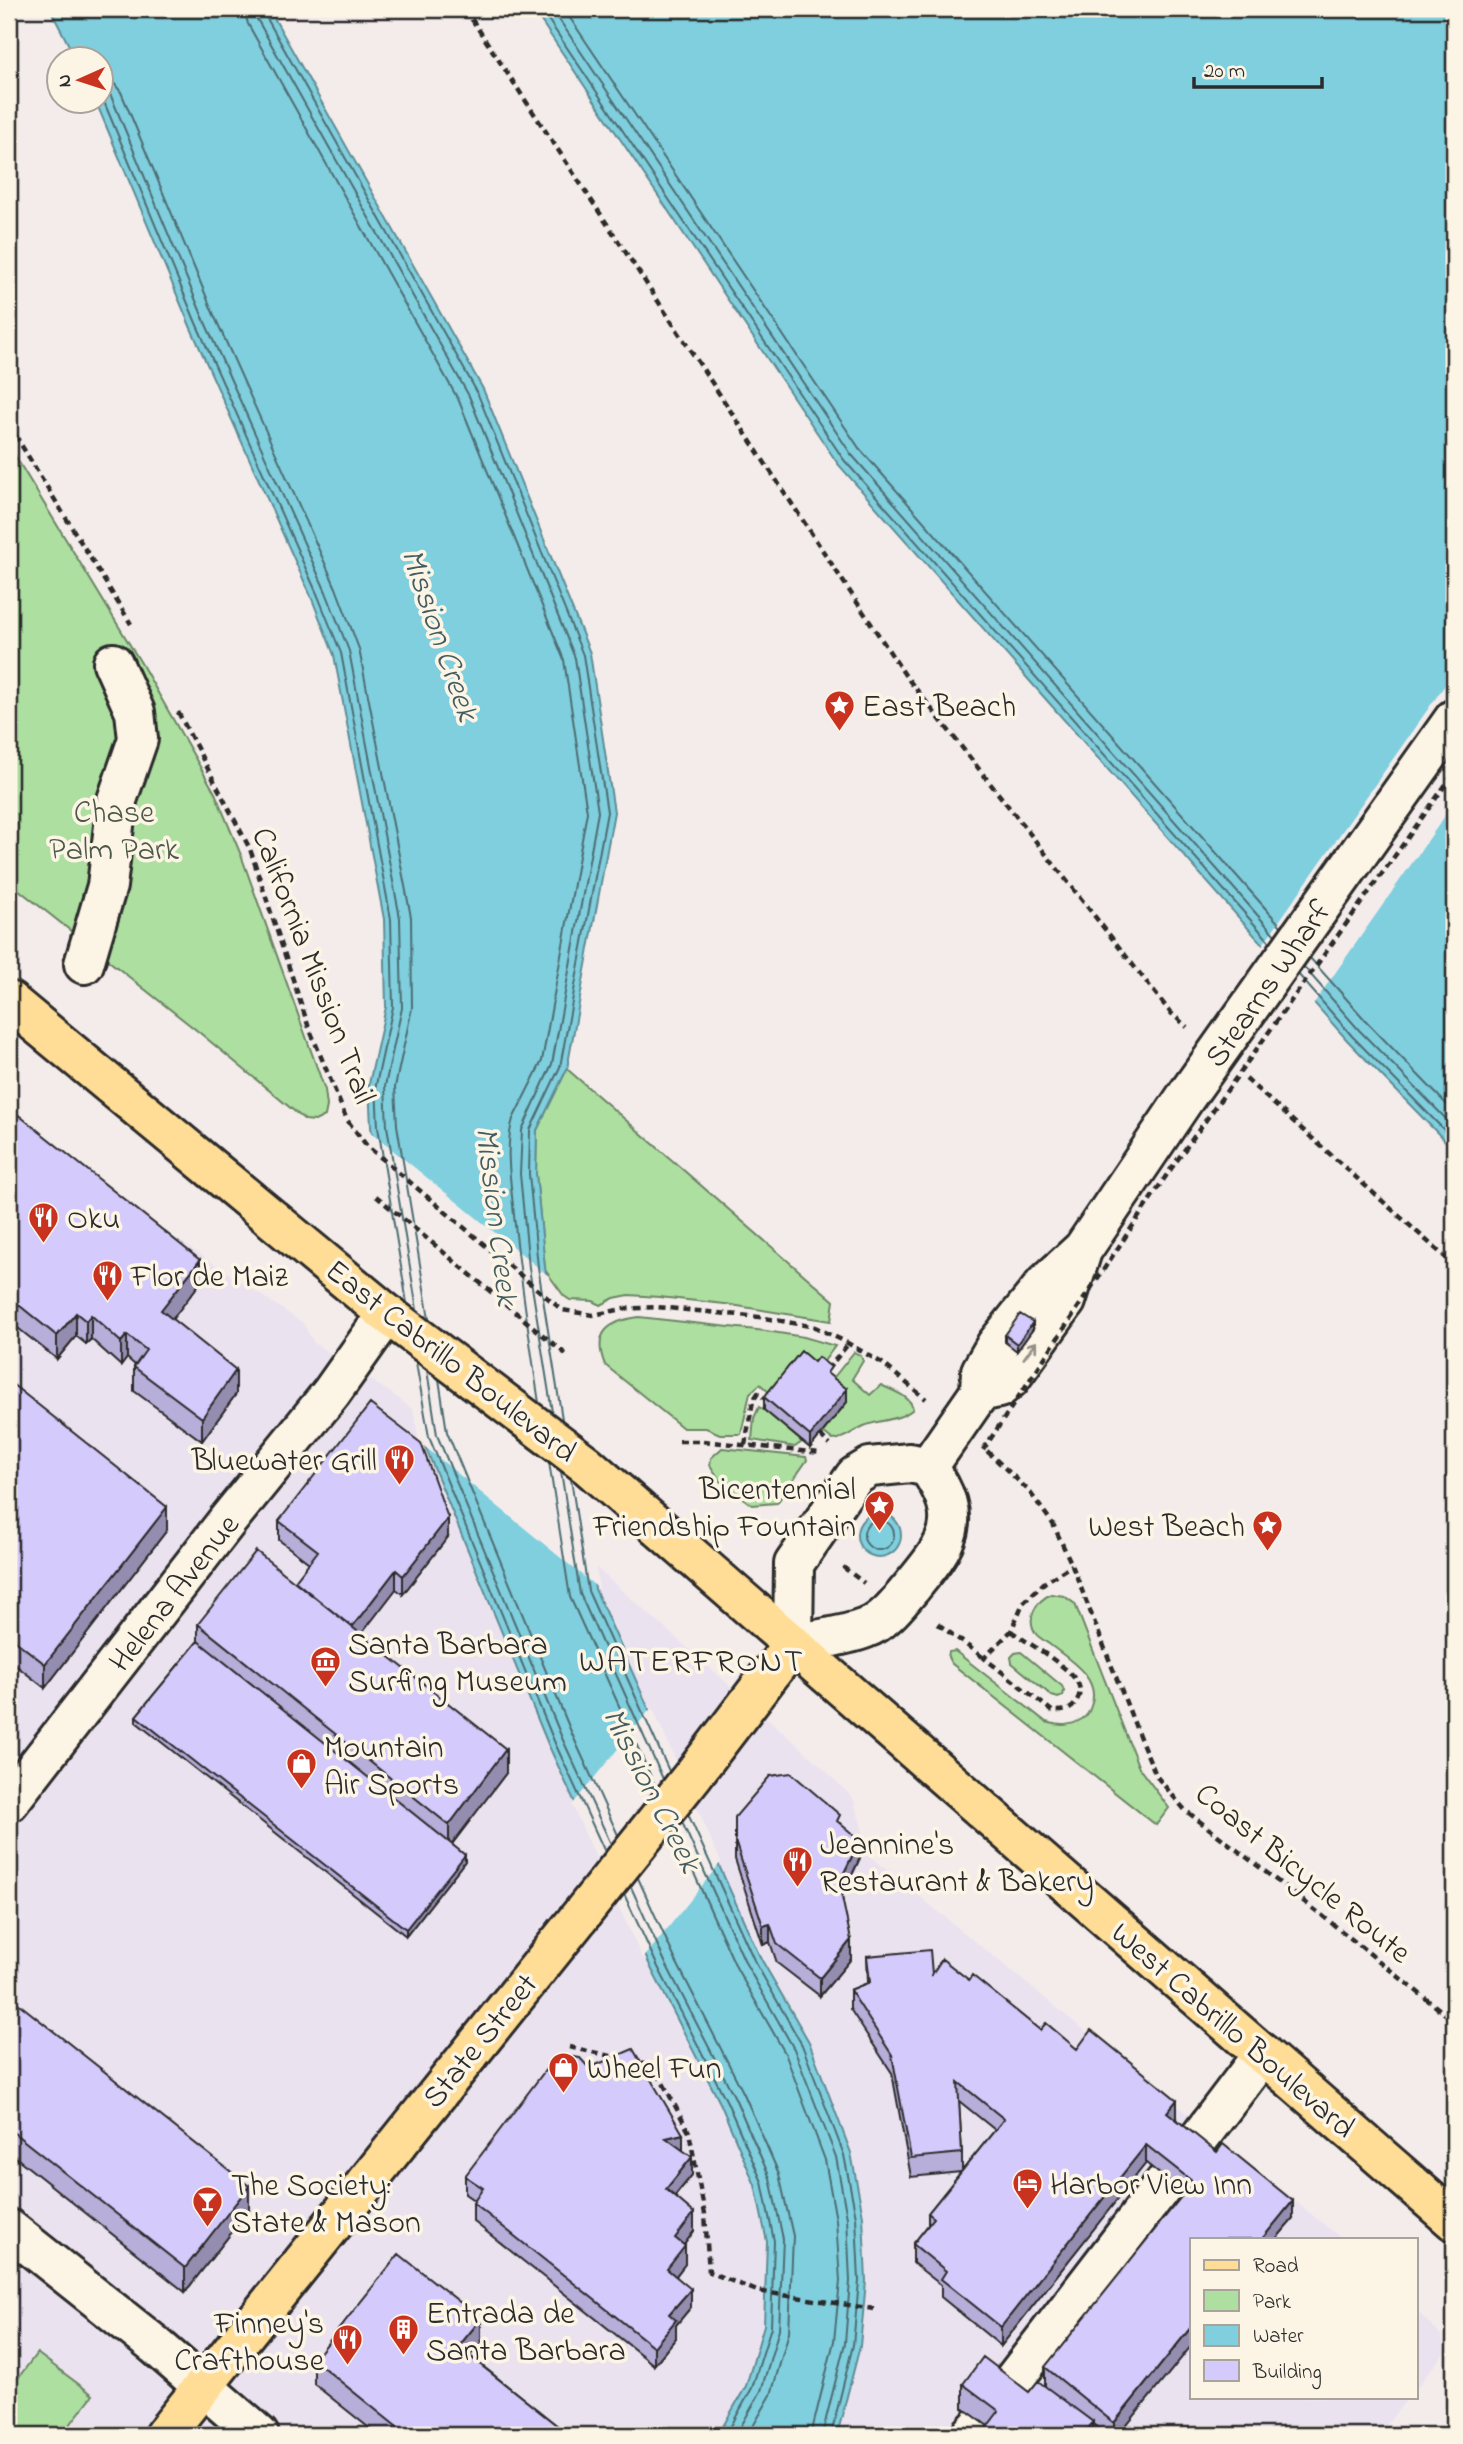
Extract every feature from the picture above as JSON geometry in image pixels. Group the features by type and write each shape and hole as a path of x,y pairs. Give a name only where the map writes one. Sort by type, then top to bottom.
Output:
{"main road":[{"name":"East Cabrillo Boulevard","path":"9,1001 391,1316 587,1465 793,1644"},
{"name":"State Street","path":"163,2435 694,1774 793,1644"},
{"name":"West Cabrillo Boulevard","path":"793,1644 1454,2221"}],"street":[{"path":"84,964 107,886 117,800 138,739 135,712 113,663"},
{"name":"Stearns Wharf","path":"928,1467 970,1438 980,1392 981,1371 996,1345 1045,1284 1083,1249 1185,1098 1454,719"},
{"name":"Helena Avenue","path":"9,1802 391,1316"},
{"path":"910,1463 928,1467 943,1488 948,1508 948,1533 941,1551 895,1608 869,1628 793,1644 794,1564 855,1476 870,1467 887,1464 910,1463"},
{"path":"1191,2148 1263,2054"},
{"path":"985,2418 1167,2180"},
{"path":"9,2229 203,2386 259,2435"}],"path":[{"path":"465,9 905,675 1171,1012 1191,1030"},
{"path":"9,425 135,631"},
{"name":"California Mission Trail","path":"173,703 250,849 309,1025 348,1120 367,1146 562,1310 593,1315 623,1309 657,1307 759,1317 815,1327 882,1363 970,1438"},
{"path":"970,1438 1168,1172 1454,773"},
{"path":"1231,1066 1454,1265"},
{"path":"376,1196 568,1356"},
{"path":"824,1374 849,1343"},
{"path":"745,1445 753,1401 758,1393 769,1403"},
{"name":"Coast Bicycle Route","path":"970,1438 986,1449 1029,1491 1053,1524 1073,1565 1157,1777 1185,1810 1454,2021"},
{"path":"679,1441 830,1454"},
{"path":"838,1562 865,1584"},
{"path":"984,1658 1011,1631 1023,1603 1044,1583 1073,1565"},
{"path":"938,1624 1052,1711 1065,1711 1074,1707 1079,1696 1079,1686 1072,1675 1011,1631"},
{"path":"569,2047 654,2066 689,2132 705,2214 709,2272 757,2291 874,2309"}],"shaded area":[{"path":"9,1127 303,1323 314,1343 391,1393 434,1425 817,1762 853,1798 871,1857 1341,2238 1190,2238 1190,2398 1408,2398 1378,2435 9,2435"},
{"path":"1418,2312 1442,2336 1444,2353 1418,2386"}],"green space":[{"name":"Chase Palm Park","path":"9,446 141,663 215,793 241,855 325,1090 325,1116 315,1121 305,1120 9,882"},
{"path":"567,1069 834,1301 831,1321 725,1304 659,1297 629,1295 614,1298 601,1305 593,1301 570,1300 564,1296 545,1270 536,1174 537,1130"},
{"path":"639,1317 766,1331 804,1337 835,1346 814,1375 774,1397 760,1384 750,1393 741,1434 720,1434 706,1428 683,1428 605,1365 600,1345 606,1330 619,1322"},
{"path":"854,1352 861,1356 863,1361 852,1379 870,1395 881,1385 896,1392 912,1404 913,1409 833,1440 823,1432 847,1402 827,1386"},
{"path":"759,1407 802,1442 795,1447 752,1440 754,1418"},
{"path":"722,1448 806,1457 807,1460 777,1503 752,1505 721,1482 710,1465 711,1458"},
{"path":"1051,1594 1064,1596 1075,1604 1139,1768 1169,1808 1156,1825 951,1663 948,1657 949,1652 955,1651 1046,1722 1064,1725 1082,1719 1091,1706 1092,1686 1073,1662 1038,1636 1033,1628 1034,1610"},
{"path":"1021,1652 1062,1686 1063,1696 1052,1696 1012,1663 1011,1657"},
{"path":"37,2353 93,2395 62,2435 9,2435 9,2390"}],"water":[{"name":"Mission Creek","path":"50,9 269,9 483,389 590,653 614,812 567,1069 537,1130 536,1174 545,1267 595,1589 760,1957 809,2042 851,2153 863,2216 866,2281 860,2346 837,2435 718,2435 746,2386 764,2325 767,2242 755,2185 721,2105 652,1970 548,1744 422,1439 371,1127 369,1084 386,1007 384,919 334,655 312,599 190,326 102,116 116,116 116,46 69,46"},
{"path":"533,9 1454,9 1454,1150 1347,1040 838,464"},
{"name":"Bicentennial Friendship Fountain","path":"879,1513 888,1514 895,1519 900,1526 900,1544 895,1551 888,1556 879,1557 870,1556 863,1551 858,1544 857,1535 858,1526 863,1519 870,1514"}],"pier":[{"path":"1454,672 1454,803 1312,1006 1261,947"},
{"path":"368,1130 550,1277 599,1589 419,1442"},
{"path":"652,1707 721,1862 643,1959 572,1805"}],"building":[{"path":"16,1113 200,1260 161,1310 236,1370 202,1418 134,1367 146,1350 127,1335 121,1342 91,1315 86,1321 76,1313 57,1336 9,1297 9,1122"},
{"path":"1020,1314 1033,1322 1017,1344 1005,1335"},
{"path":"801,1351 814,1362 818,1357 831,1367 827,1373 847,1389 810,1436 764,1397"},
{"path":"12,1384 167,1507 45,1664 9,1636 9,1388"},
{"path":"370,1404 421,1443 448,1518 403,1576 396,1570 352,1627 295,1581 318,1551 279,1521"},
{"path":"256,1551 506,1749 449,1825 198,1624"},
{"path":"198,1641 465,1855 406,1929 136,1716"},
{"path":"791,1773 840,1815 837,1821 860,1840 839,1883 851,1940 820,1978 777,1944 770,1924 763,1926 735,1841 735,1817 770,1776"},
{"name":"Harbor View Inn","path":"930,1950 932,1974 942,1959 969,1980 972,1975 1040,2030 1046,2023 1077,2049 1091,2030 1177,2100 1167,2112 1217,2152 1223,2144 1293,2201 1263,2238 1190,2238 1190,2328 1114,2423 1045,2367 1193,2182 1146,2145 1001,2327 941,2279 946,2271 913,2244 934,2218 928,2213 1004,2119 958,2082 962,2153 911,2158 892,2055 850,1990 870,1982 867,1956"},
{"path":"9,1996 249,2186 185,2268 9,2129"},
{"path":"633,2049 683,2134 666,2138 692,2157 666,2189 694,2213 675,2238 685,2246 667,2269 691,2289 669,2314 676,2320 654,2347 473,2203 483,2188 465,2176 550,2064 566,2056 580,2058 589,2068"},
{"name":"Entrada de Santa Barbara","path":"399,2254 481,2319 458,2347 569,2435 407,2435 314,2360"},
{"path":"983,2357 1029,2392 1038,2381 1093,2422 1083,2435 981,2435 999,2411 963,2384"}],"place":[{"name":"East Beach","path":"839,732"},
{"name":"Oku","path":"44,1244"},
{"name":"Flor de Maiz","path":"108,1302"},
{"name":"Bluewater Grill","path":"400,1486"},
{"name":"Bicentennial Friendship Fountain","path":"879,1533"},
{"name":"West Beach","path":"1268,1552"},
{"name":"Santa Barbara Surfing Museum","path":"325,1688"},
{"name":"Mountain Air Sports","path":"301,1791"},
{"name":"Jeannine's Restaurant & Bakery","path":"797,1888"},
{"name":"Wheel Fun","path":"564,2094"},
{"name":"Harbor View Inn","path":"1027,2210"},
{"name":"The Society: State & Mason","path":"208,2229"},
{"name":"Entrada de Santa Barbara","path":"403,2357"},
{"name":"Finney's Crafthouse","path":"347,2367"}],"district":[{"name":"WATERFRONT","path":"692,1659"}]}
